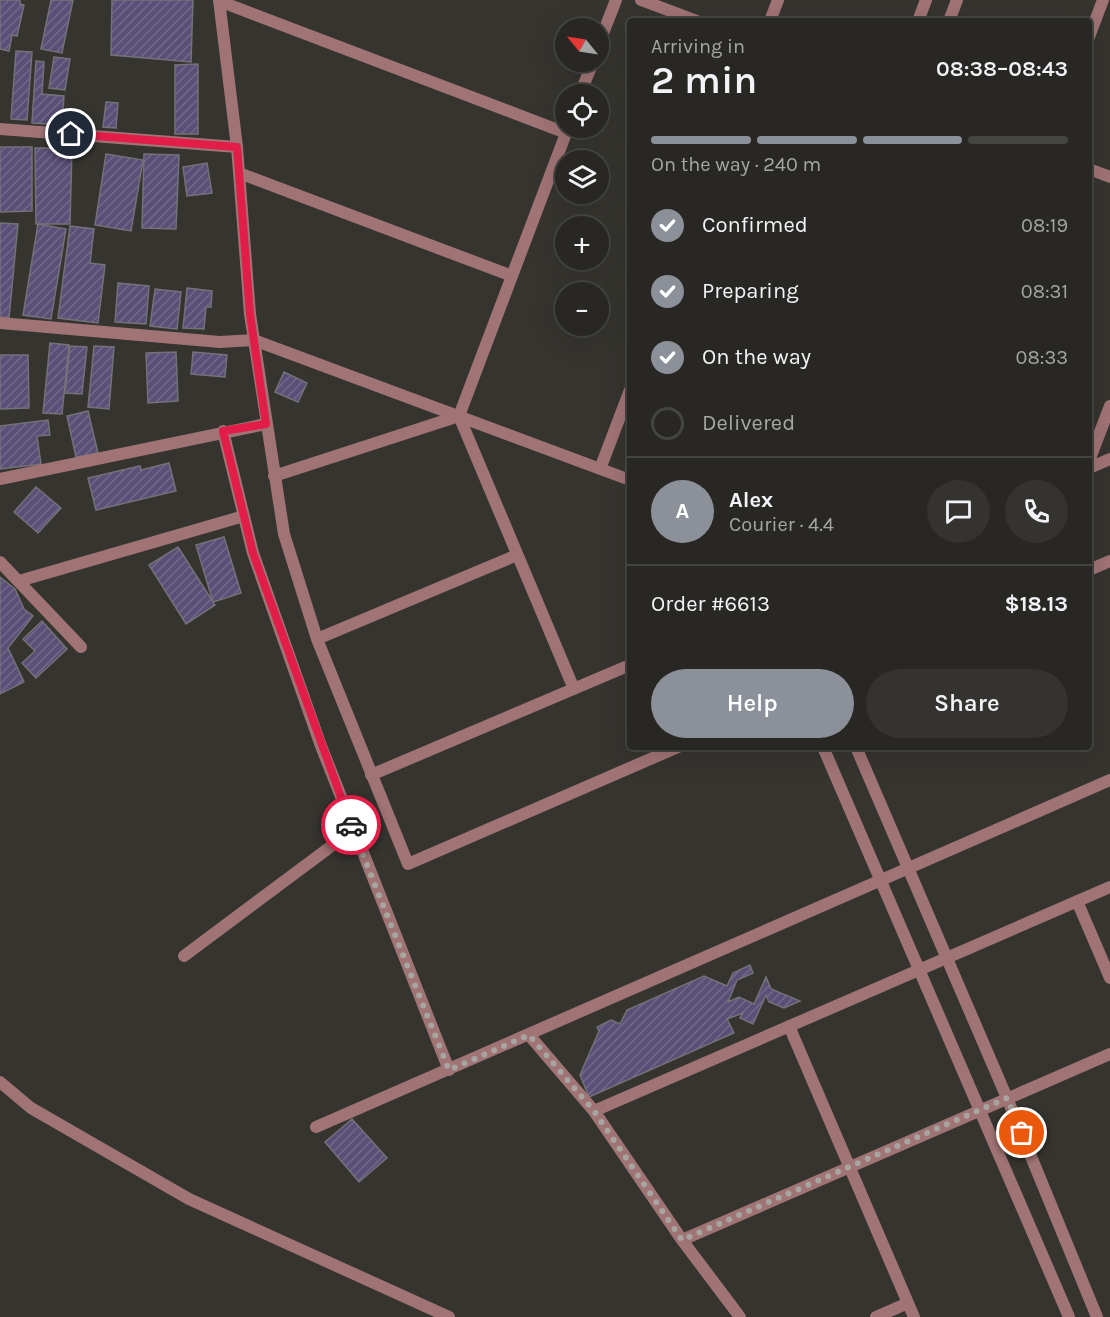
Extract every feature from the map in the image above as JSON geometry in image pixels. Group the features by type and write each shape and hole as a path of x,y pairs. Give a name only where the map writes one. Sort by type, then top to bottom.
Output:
{"street":[{"path":"555,126 219,0 237,147 254,340 284,534 317,639 408,864 671,750"},
{"path":"609,18 616,0"},
{"path":"641,0 689,18"},
{"path":"771,18 778,0"},
{"path":"919,18 926,0"},
{"path":"950,18 957,0"},
{"path":"1092,29 1103,0"},
{"path":"0,129 237,147"},
{"path":"564,138 459,416 574,689"},
{"path":"1092,170 1110,177"},
{"path":"239,173 512,276"},
{"path":"0,323 220,342 254,340 627,479"},
{"path":"600,469 627,398"},
{"path":"1092,453 1110,406"},
{"path":"274,476 459,416"},
{"path":"0,479 223,431 266,424"},
{"path":"223,431 253,553 353,830 449,1070"},
{"path":"1092,467 1110,459"},
{"path":"19,581 244,516"},
{"path":"317,639 517,555"},
{"path":"1092,569 1110,561"},
{"path":"0,562 81,647"},
{"path":"371,775 627,666"},
{"path":"824,750 1069,1317"},
{"path":"857,750 1007,1098 1097,1317"},
{"path":"316,1127 1110,780"},
{"path":"184,956 353,830"},
{"path":"594,1111 1110,887"},
{"path":"1077,901 1110,978"},
{"path":"789,1026 914,1317"},
{"path":"529,1035 594,1111 682,1240 740,1317"},
{"path":"682,1240 1110,1054"},
{"path":"0,1082 32,1108 189,1200 449,1317"},
{"path":"876,1317 908,1303"}],"building":[{"path":"0,0 20,0 20,4 24,5 17,36 12,35 9,51 0,49"},
{"path":"51,0 73,0 62,53 41,49"},
{"path":"112,0 193,0 191,62 111,55"},
{"path":"16,51 32,52 27,120 11,119"},
{"path":"54,57 70,59 65,90 49,88"},
{"path":"36,61 44,62 42,94 64,96 62,125 32,123"},
{"path":"198,64 198,134 175,134 175,65"},
{"path":"106,102 118,103 116,128 103,127"},
{"path":"0,147 32,147 32,211 0,212"},
{"path":"35,148 72,148 70,224 36,224"},
{"path":"106,154 143,160 131,231 95,225"},
{"path":"144,154 179,155 176,229 142,228"},
{"path":"207,163 212,193 187,196 183,167"},
{"path":"0,223 18,224 9,318 0,317"},
{"path":"38,224 66,229 51,319 23,315"},
{"path":"70,226 94,229 90,263 105,265 98,323 58,318"},
{"path":"118,283 149,286 146,324 115,322"},
{"path":"187,288 212,291 211,307 206,307 204,329 183,328"},
{"path":"155,289 181,292 177,329 150,326"},
{"path":"50,343 69,345 62,414 43,413"},
{"path":"70,346 87,347 82,394 65,393"},
{"path":"94,346 114,347 109,409 88,407"},
{"path":"176,352 178,401 148,403 146,353"},
{"path":"193,352 227,355 225,377 191,374"},
{"path":"0,355 28,355 29,408 0,409"},
{"path":"284,372 307,383 298,402 275,392"},
{"path":"88,411 98,453 76,457 67,416"},
{"path":"48,420 50,435 37,436 41,464 0,469 0,426"},
{"path":"169,463 176,491 96,510 88,478 140,466 141,470"},
{"path":"36,487 61,508 38,533 14,512"},
{"path":"224,537 241,593 213,602 196,545"},
{"path":"178,547 215,605 186,624 149,565"},
{"path":"0,577 15,589 24,609 33,616 8,648 24,682 0,694"},
{"path":"42,621 67,649 36,678 22,663 35,651 23,639"},
{"path":"750,965 753,973 737,980 728,1002 739,997 754,1004 766,977 771,989 800,1001 784,1008 769,1002 766,995 753,1024 740,1018 743,1013 727,1019 734,1033 589,1097 580,1075 599,1031 597,1027 611,1020 620,1024 627,1010 704,976 727,986 733,973"},
{"path":"352,1119 387,1158 359,1182 325,1142"}],"way so far":[{"path":"351,825 449,1070 529,1035 594,1111 682,1240 1007,1098 1022,1133"}],"route":[{"path":"71,134 237,147 250,314 266,424 223,431 253,553 351,825"}]}
